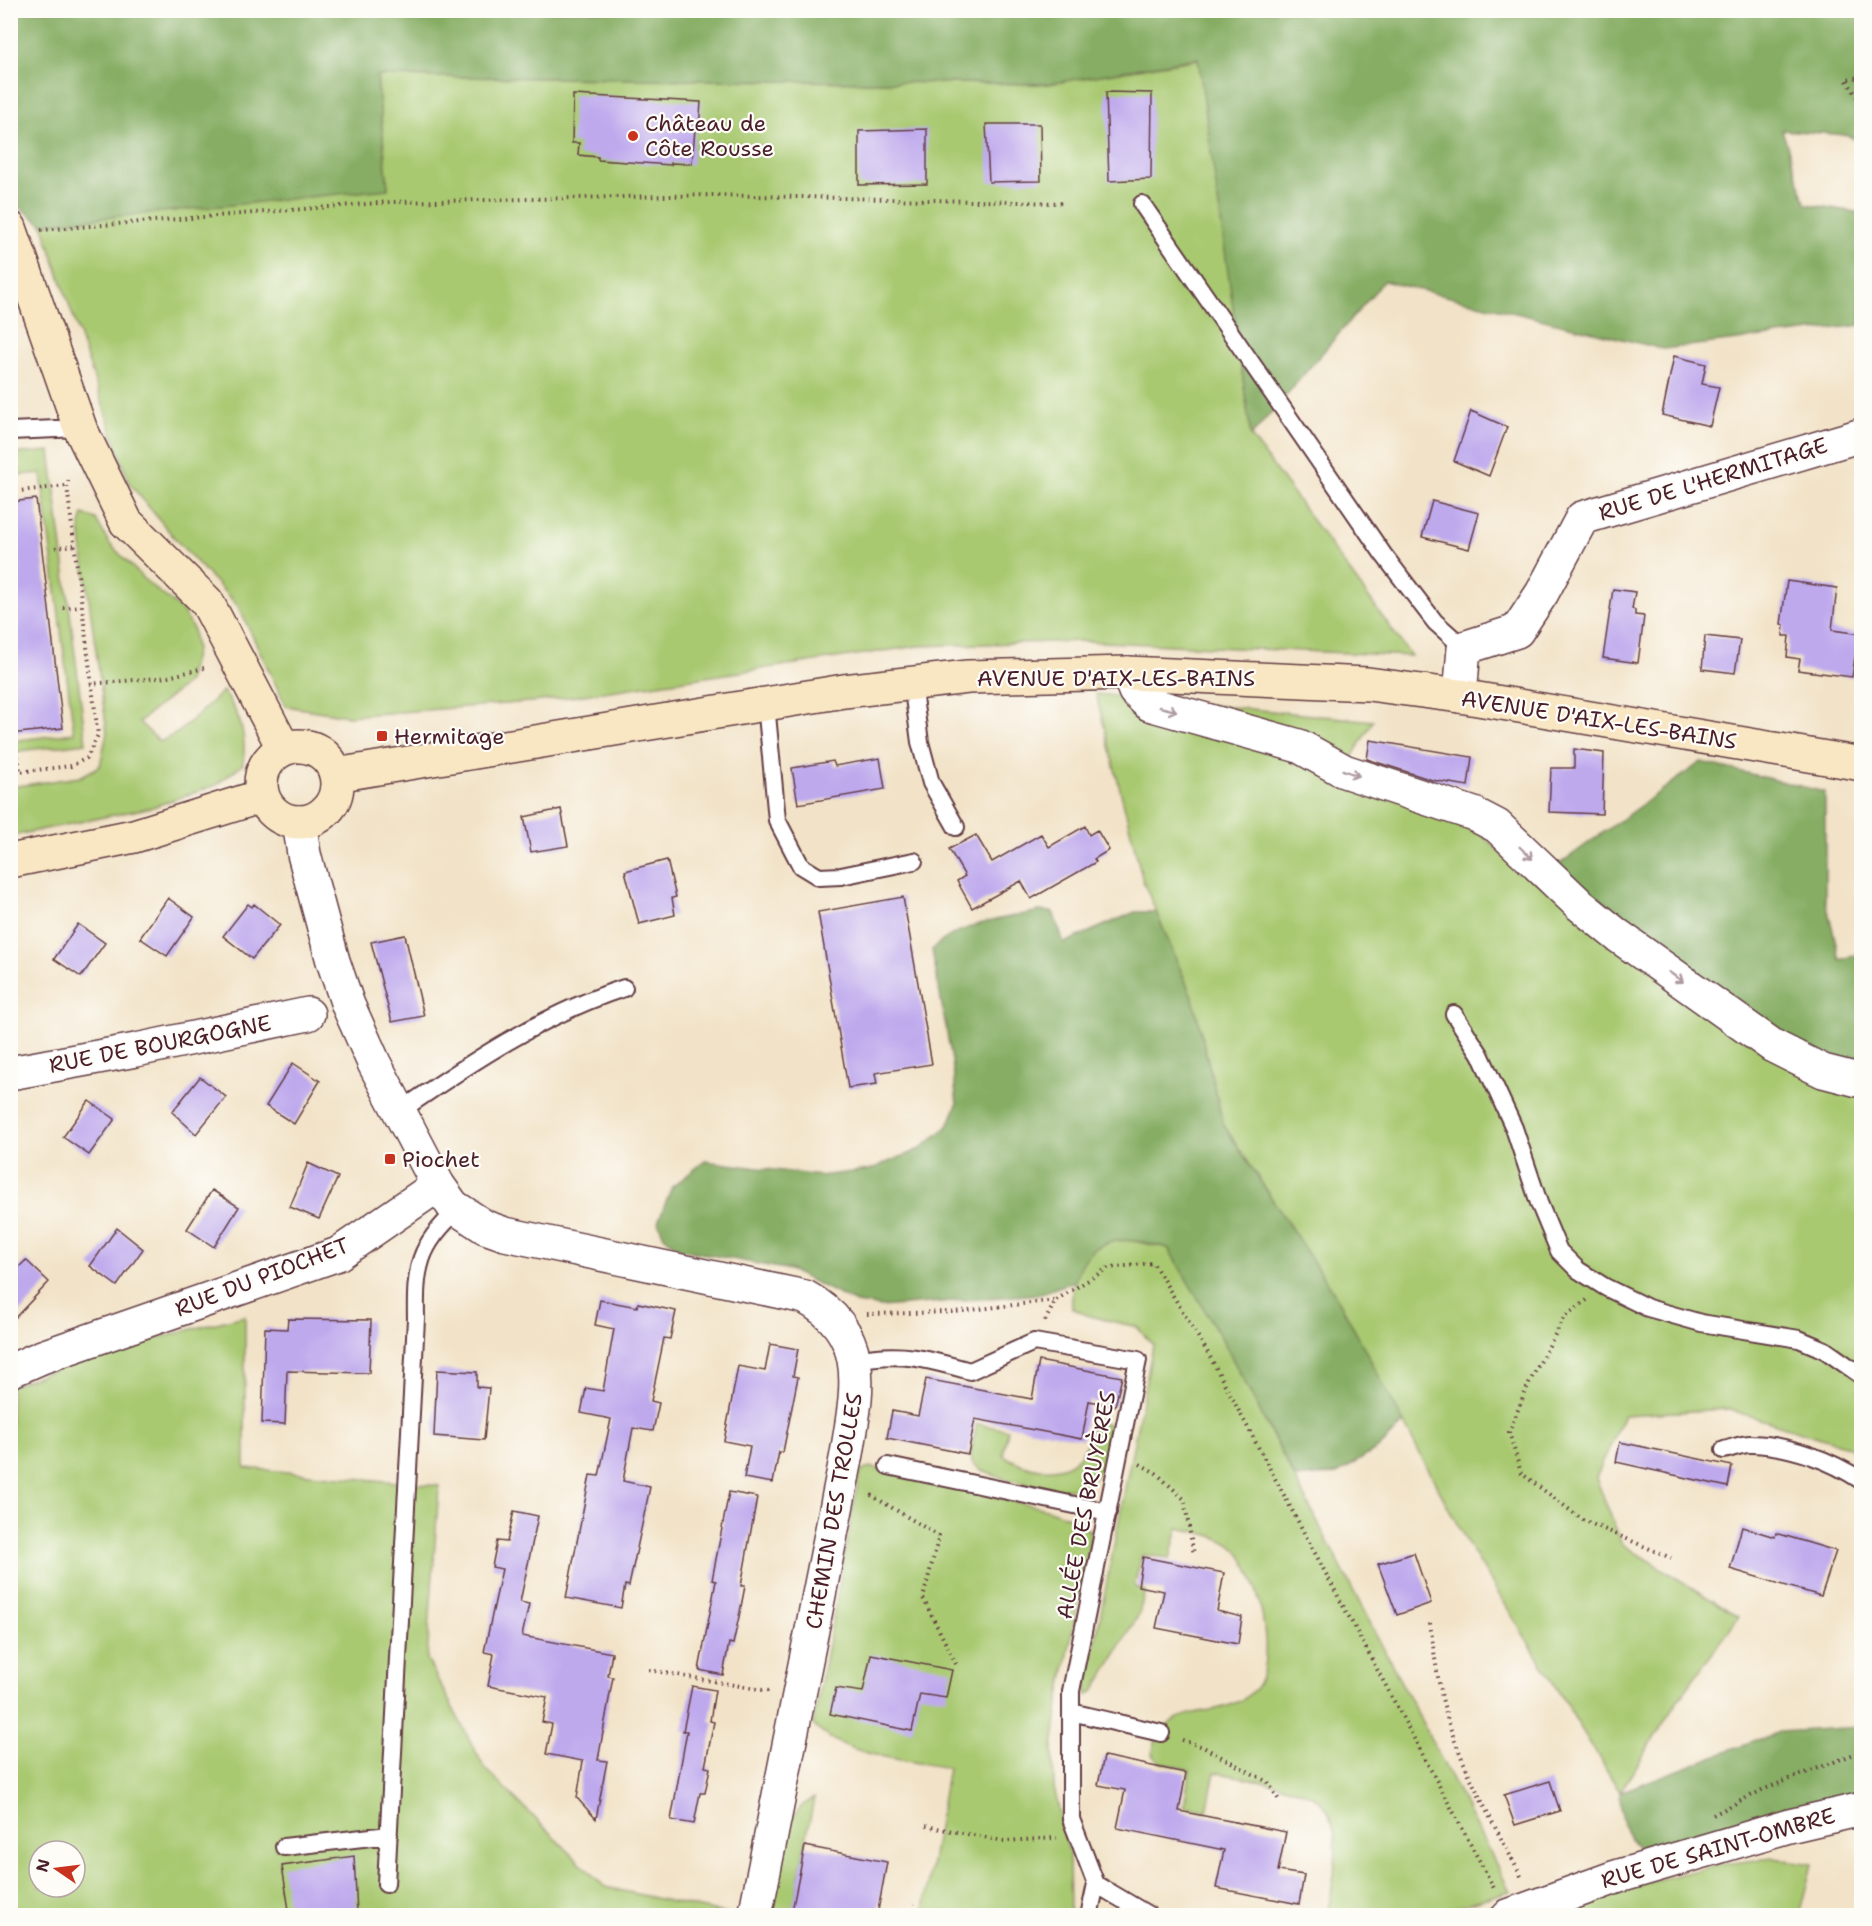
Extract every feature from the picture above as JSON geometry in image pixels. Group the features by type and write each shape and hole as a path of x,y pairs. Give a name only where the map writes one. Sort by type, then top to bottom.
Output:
{"main road":[{"path":"11,229 80,428 126,522 207,602 284,749"},
{"name":"AVENUE D'AIX-LES-BAINS","path":"336,775 766,704 912,683 1022,674 1128,673 1357,683 1460,696 1862,764"},
{"path":"309,747 320,752 329,761 336,775 335,798 328,809 318,817 299,822 281,819 271,811 262,796 261,776 266,765 284,749 309,747"},
{"path":"10,861 134,836 262,796"}],"street":[{"name":"RUE DE L'HERMITAGE","path":"1464,648 1517,631 1542,593 1582,518 1862,435"},
{"path":"1460,696 1464,648"},
{"path":"1128,673 1135,691 1149,704 1299,746 1344,771 1474,814 1497,826 1580,905 1617,935 1773,1046 1823,1071 1862,1081"},
{"path":"299,822 304,854 348,1005 374,1063 438,1185"},
{"name":"RUE DE BOURGOGNE","path":"10,1073 136,1050 308,1014"},
{"name":"CHEMIN DES TROLLES","path":"438,1185 458,1210 485,1227 505,1234 786,1292 822,1307 837,1321 848,1338 856,1359 856,1396 841,1494 755,1916"},
{"name":"RUE DU PIOCHET","path":"10,1371 42,1356 338,1254 438,1185"},
{"name":"RUE DE SAINT-OMBRE","path":"1515,1907 1789,1826 1862,1809"}],"lane":[{"path":"1142,204 1383,554 1435,622 1464,648"},
{"path":"10,431 80,428"},
{"path":"912,683 920,742 931,783 956,827"},
{"path":"766,704 777,820 801,866 819,878 842,876 914,861"},
{"path":"399,1111 480,1057 550,1019 596,997 624,988"},
{"path":"1454,1014 1480,1054 1514,1128 1539,1203 1559,1251 1578,1270 1605,1287 1648,1308 1701,1323 1799,1340 1825,1350 1862,1376"},
{"path":"386,1884 416,1319 416,1281 422,1256 436,1229 458,1210"},
{"path":"856,1359 883,1354 918,1356 970,1371 1034,1342"},
{"name":"ALLÉE DES BRUYÈRES","path":"1034,1342 1138,1360 1071,1691 1071,1819 1096,1884"},
{"path":"1724,1450 1750,1443 1805,1454 1845,1470 1862,1481"},
{"path":"888,1466 1108,1512"},
{"path":"1071,1712 1161,1733"},
{"path":"284,1847 388,1835"},
{"path":"1089,1916 1096,1884 1150,1916"}],"path":[{"path":"1862,77 1846,79 1862,105"},
{"path":"11,229 51,230 391,202 712,195 1062,203"},
{"path":"10,772 72,766 87,758 98,735 67,486 69,475"},
{"path":"10,492 67,486"},
{"path":"55,548 74,545"},
{"path":"63,608 81,606"},
{"path":"90,684 168,677 214,666"},
{"path":"16,744 20,771"},
{"path":"822,1307 844,1314 954,1312 1056,1300 1108,1268 1153,1263 1208,1353 1515,1907"},
{"path":"1605,1287 1564,1316 1529,1383 1509,1432 1521,1473 1547,1495 1583,1520 1671,1558"},
{"path":"1034,1342 1056,1300"},
{"path":"1120,1452 1156,1473 1184,1499 1194,1555"},
{"path":"841,1494 866,1492 939,1536 923,1598 956,1664"},
{"path":"1430,1623 1438,1677 1449,1725 1515,1907"},
{"path":"649,1670 800,1697"},
{"path":"1161,1733 1203,1747 1268,1782 1281,1802"},
{"path":"1709,1817 1762,1790 1862,1751"},
{"path":"926,1826 1004,1841 1078,1837"},
{"path":"912,1916 914,1904"}],"green space":[{"path":"11,11 1861,11 1861,143 1847,135 1782,130 1806,204 1861,213 1861,325 1663,349 1384,281 1251,436 1198,58 1049,84 377,76 388,189 42,224 11,201"},
{"path":"1199,59 1251,436 1411,656 1083,641 918,646 542,701 348,716 286,706 238,606 177,541 129,483 42,224 388,188 377,76 1046,84"},
{"path":"50,451 86,743 11,752 11,741 74,733 41,473 11,476 11,454"},
{"path":"83,514 96,519 109,543 147,582 182,610 193,629 196,650 188,682 139,722 160,742 179,732 223,691 241,725 244,744 243,764 216,785 153,807 11,836 11,787 80,777 100,766 107,732 83,555 80,525"},
{"path":"1096,694 1373,721 1344,771 1481,834 1523,874 1558,865 1766,1029 1861,1074 1861,1456 1847,1446 1727,1409 1624,1415 1596,1478 1622,1544 1739,1617 1680,1697 1620,1792 1465,1539 1340,1303 1223,1124 1193,999 1143,881"},
{"path":"1701,762 1825,792 1825,898 1840,960 1861,953 1861,1074 1766,1029 1558,865"},
{"path":"1039,911 1053,912 1064,943 1135,912 1156,912 1193,999 1223,1124 1340,1303 1404,1423 1379,1448 1337,1474 1295,1478 1222,1339 1168,1248 1125,1240 1100,1246 1090,1253 1075,1281 1039,1294 881,1307 856,1303 790,1270 680,1249 664,1236 658,1222 672,1187 705,1161 820,1176 869,1170 920,1149 948,1126 957,1104 952,1061 932,950 942,941 967,928"},
{"path":"1122,1239 1169,1248 1222,1339 1510,1891 1430,1915 1327,1915 1336,1852 1335,1835 1325,1807 1314,1797 1279,1785 1215,1772 1207,1811 1184,1806 1190,1770 1159,1762 1152,1755 1158,1736 1168,1724 1180,1717 1242,1700 1255,1689 1262,1677 1265,1659 1262,1616 1251,1575 1233,1547 1221,1540 1207,1534 1178,1528 1170,1558 1142,1555 1134,1586 1145,1591 1139,1614 1095,1690 1087,1696 1087,1684 1153,1345 1137,1327 1089,1316 1072,1308 1072,1292 1079,1268 1089,1254 1101,1246"},
{"path":"245,1316 245,1468 439,1486 427,1659 485,1769 605,1887 736,1916 11,1916 11,1386 97,1356"},
{"path":"1095,1419 1108,1424 1107,1451 1096,1475 1083,1486 1058,1489 1016,1481 983,1471 972,1462 971,1452 977,1424 1008,1430 1003,1455 1012,1460 1042,1469 1063,1467 1073,1462 1084,1450"},
{"path":"870,1467 1046,1509 1081,1521 1091,1534 1061,1690 1053,1747 1054,1788 1069,1853 1070,1915 923,1915 948,1768 858,1750 841,1744 813,1725 860,1472"},
{"path":"1861,1727 1861,1796 1650,1861 1626,1831 1620,1792 1779,1732"},
{"path":"814,1798 792,1915 770,1916 788,1822 803,1805"},
{"path":"1773,1858 1812,1864 1799,1915 1549,1916 1634,1885 1724,1864"}],"building":[{"path":"1106,92 1152,93 1151,179 1109,181"},
{"name":"Château de Côte Rousse","path":"573,95 701,102 699,129 695,129 692,164 671,163 671,165 598,160 598,157 578,155 579,143 572,143"},
{"path":"986,124 1040,124 1041,181 989,182"},
{"path":"927,129 927,184 859,185 859,131"},
{"path":"1674,356 1706,364 1702,384 1719,387 1710,426 1662,415"},
{"path":"1471,411 1507,427 1489,476 1454,461"},
{"path":"36,499 63,728 10,734 10,502"},
{"path":"1432,501 1479,513 1469,549 1422,537"},
{"path":"1787,581 1837,588 1832,630 1862,634 1862,657 1855,656 1852,677 1798,670 1800,659 1787,657 1789,636 1783,636 1784,625 1781,624"},
{"path":"1613,589 1635,592 1632,609 1635,610 1635,615 1644,616 1638,663 1603,658"},
{"path":"1705,636 1740,640 1735,673 1702,669"},
{"path":"1370,740 1472,757 1468,786 1432,780 1367,759"},
{"path":"1574,749 1604,753 1602,814 1549,812 1551,768 1574,768"},
{"path":"880,758 885,789 798,804 792,768 833,761 835,766"},
{"path":"561,809 568,846 531,852 524,817"},
{"path":"1085,826 1089,835 1097,830 1109,850 1094,859 1096,862 1031,899 1021,881 972,908 957,881 965,876 949,849 976,835 992,862 1041,834 1049,847"},
{"path":"667,860 676,897 672,898 675,915 639,924 625,871"},
{"path":"903,897 932,1064 875,1073 877,1084 848,1088 818,912"},
{"path":"168,898 194,917 167,956 140,938"},
{"path":"248,904 252,907 254,904 280,925 252,959 223,936"},
{"path":"78,924 105,943 81,977 54,959"},
{"path":"405,935 424,1016 392,1022 371,942"},
{"path":"293,1063 320,1081 294,1124 266,1106"},
{"path":"200,1077 226,1097 196,1134 172,1112"},
{"path":"89,1101 115,1119 89,1155 63,1137"},
{"path":"308,1163 338,1177 319,1219 290,1207"},
{"path":"212,1190 239,1207 214,1247 187,1229"},
{"path":"117,1228 143,1249 117,1286 90,1266"},
{"path":"26,1260 49,1282 10,1323 10,1276"},
{"path":"600,1300 637,1307 638,1303 676,1311 670,1339 664,1338 651,1401 659,1403 653,1431 633,1428 623,1481 650,1487 629,1586 625,1585 621,1608 566,1598 590,1475 599,1476 611,1419 581,1413 586,1388 603,1391 614,1329 595,1325"},
{"path":"288,1319 371,1320 369,1373 287,1371 285,1424 262,1423 265,1328 287,1329"},
{"path":"770,1344 798,1349 793,1376 798,1377 783,1452 779,1452 773,1483 744,1478 750,1446 724,1441 738,1366 765,1371"},
{"path":"1039,1361 1122,1377 1115,1406 1089,1401 1082,1439 975,1419 968,1454 887,1438 892,1411 918,1416 926,1379 1032,1399"},
{"path":"437,1370 477,1372 477,1387 489,1388 484,1440 434,1436"},
{"path":"1620,1442 1732,1466 1728,1487 1616,1462"},
{"path":"729,1492 757,1497 741,1586 745,1586 733,1644 729,1643 723,1675 699,1670 716,1581 712,1580"},
{"path":"514,1511 538,1516 520,1602 529,1604 522,1636 612,1653 608,1676 613,1677 598,1760 607,1761 596,1819 577,1798 583,1761 546,1754 552,1724 542,1722 547,1697 488,1686 494,1654 484,1652 502,1569 492,1567 497,1541 507,1542"},
{"path":"1742,1527 1775,1537 1776,1533 1836,1551 1821,1596 1730,1569"},
{"path":"1414,1553 1431,1603 1397,1615 1378,1564"},
{"path":"1143,1557 1224,1573 1217,1611 1242,1617 1238,1644 1156,1628 1164,1591 1138,1586"},
{"path":"871,1654 952,1670 946,1698 920,1694 912,1731 830,1714 836,1688 863,1692"},
{"path":"692,1686 715,1690 710,1721 714,1722 705,1767 710,1768 705,1793 700,1793 694,1824 671,1820 687,1731 683,1731"},
{"path":"1104,1756 1186,1773 1179,1811 1286,1832 1278,1871 1304,1875 1299,1904 1216,1888 1224,1850 1117,1828 1125,1790 1098,1785"},
{"path":"1550,1781 1560,1811 1515,1825 1504,1795"},
{"path":"805,1846 887,1862 877,1916 791,1916"},
{"path":"354,1856 357,1913 290,1916 282,1866"}],"place":[{"name":"Château de Côte Rousse","path":"633,136"},
{"name":"Hermitage","path":"382,736"},
{"name":"Piochet","path":"390,1159"}]}
